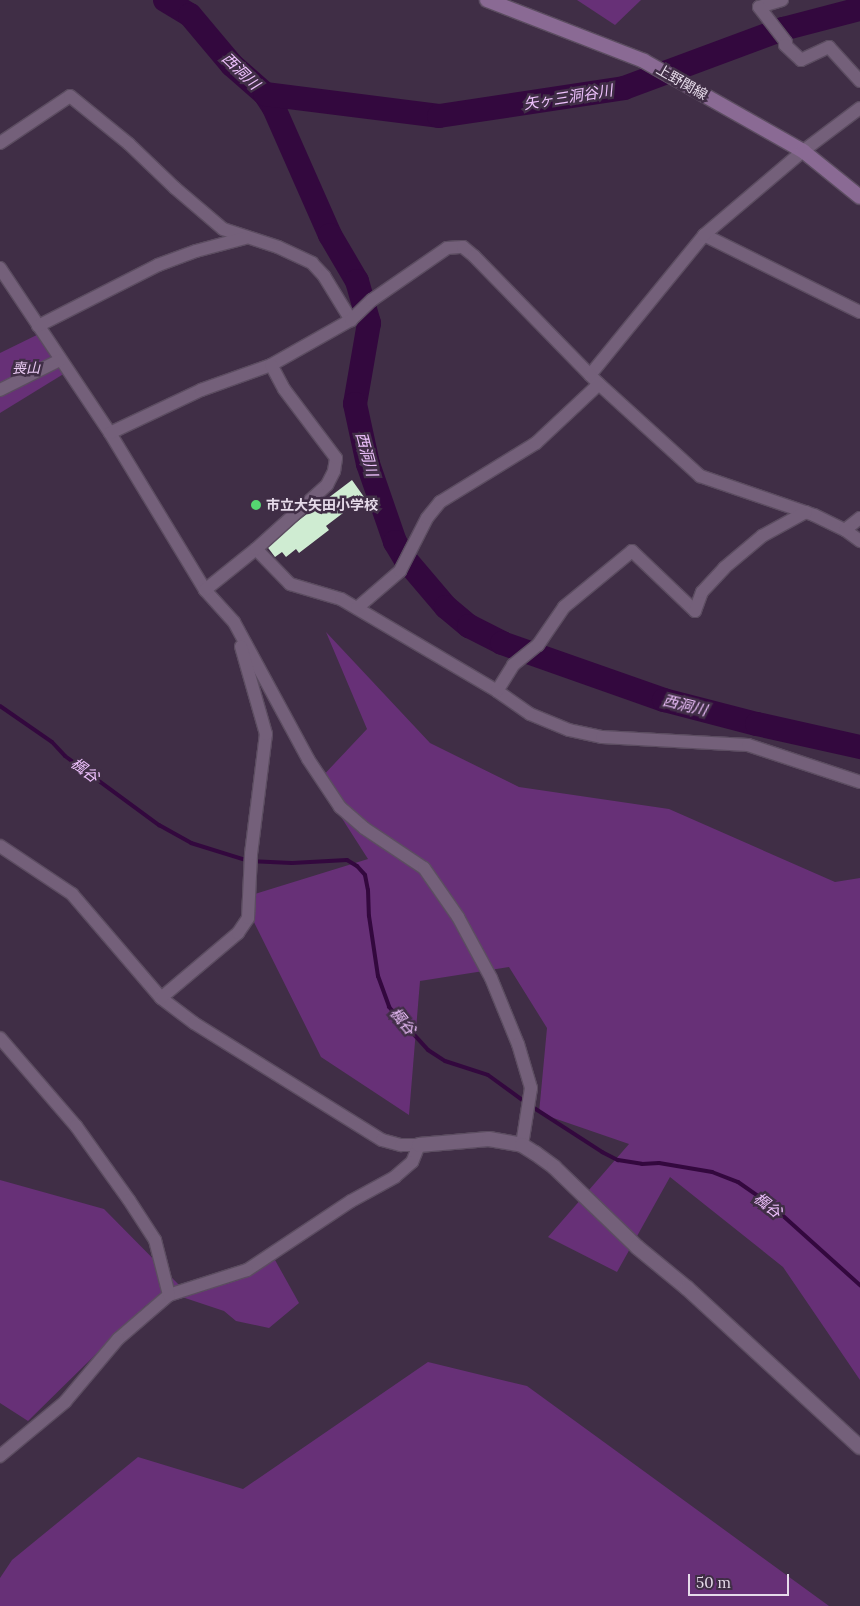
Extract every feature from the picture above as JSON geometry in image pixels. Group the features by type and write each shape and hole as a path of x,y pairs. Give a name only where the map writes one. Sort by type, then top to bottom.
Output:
{"main road":[{"name":"上野関線","path":"487,0 644,61 804,151 860,197"}],"street":[{"path":"782,0 760,7 786,42 785,45 801,60 829,47 860,81"},
{"path":"0,143 70,96 129,144 222,229 245,238 278,247 312,263 324,276 352,320"},
{"path":"357,608 400,571 411,554 427,518 440,502 536,443 594,380 704,235 804,151 860,108"},
{"path":"704,235 860,312"},
{"path":"38,326 158,265 196,251 245,238"},
{"path":"110,432 201,390 271,365 352,320 372,300 447,248 463,247 474,256 594,380 700,476 806,512 845,530 860,541"},
{"path":"0,268 110,432 205,590 234,622 308,758 340,808 364,828 424,868 458,917 491,978 518,1044 532,1088 522,1145"},
{"path":"0,390 60,360"},
{"path":"205,590 256,549 327,485 334,471 336,458 284,389 271,365"},
{"path":"497,691 513,665 538,645 564,607 632,551 696,611 702,592 724,568 762,536 806,512"},
{"path":"845,530 860,518"},
{"path":"256,549 290,584 341,599 497,691 530,714 569,730 602,737 748,745 860,782"},
{"path":"161,998 238,934 248,918 250,854 266,734 234,622"},
{"path":"0,846 72,894 161,998 194,1023 382,1140 401,1145 419,1145 489,1139 522,1145 554,1168 637,1246 687,1288 860,1447"},
{"path":"0,1038 76,1126 129,1200 155,1240 169,1295"},
{"path":"0,1456 65,1402 118,1340 169,1295 247,1270 351,1201 395,1177 412,1162 419,1145"}],"green space":[{"path":"577,0 641,0 615,25"},
{"name":"喪山","path":"47,330 70,370 0,413 0,353"},
{"path":"326,632 430,743 519,787 669,809 835,882 860,878 860,1380 783,1267 670,1177 617,1272 548,1237 629,1144 539,1113 547,1028 509,967 420,981 409,1115 321,1057 242,898 368,859 318,781 367,729"},
{"path":"0,1180 104,1209 183,1289 145,1306 28,1421 0,1403"},
{"path":"270,1251 299,1303 269,1328 236,1321 224,1311 176,1295 245,1266"},
{"path":"428,1362 527,1386 829,1606 0,1606 0,1578 12,1560 138,1457 243,1489"}],"building":[{"path":"352,480 364,497 326,526 329,530 299,553 296,549 286,557 282,552 275,557 266,545"}],"waterway":[{"name":"西洞川","path":"165,0 190,15 232,65 265,94 274,108 330,235 357,281 369,323 355,404 368,464 395,542 406,560 446,607 469,626 502,643 664,700 757,724 860,747"},
{"name":"矢ヶ三洞谷川","path":"265,94 439,116 624,88 783,29 860,9"},
{"name":"楓谷","path":"0,706 52,742 65,756 159,825 191,843 249,861 292,863 347,860 357,866 365,875 378,976 389,1007 428,1050 445,1061 488,1075 525,1102"},
{"name":"楓谷","path":"531,1106 602,1152 618,1160 642,1164 659,1163 712,1172 738,1182 771,1205 860,1285"}],"place":[{"name":"市立大矢田小学校","path":"256,505"}]}
